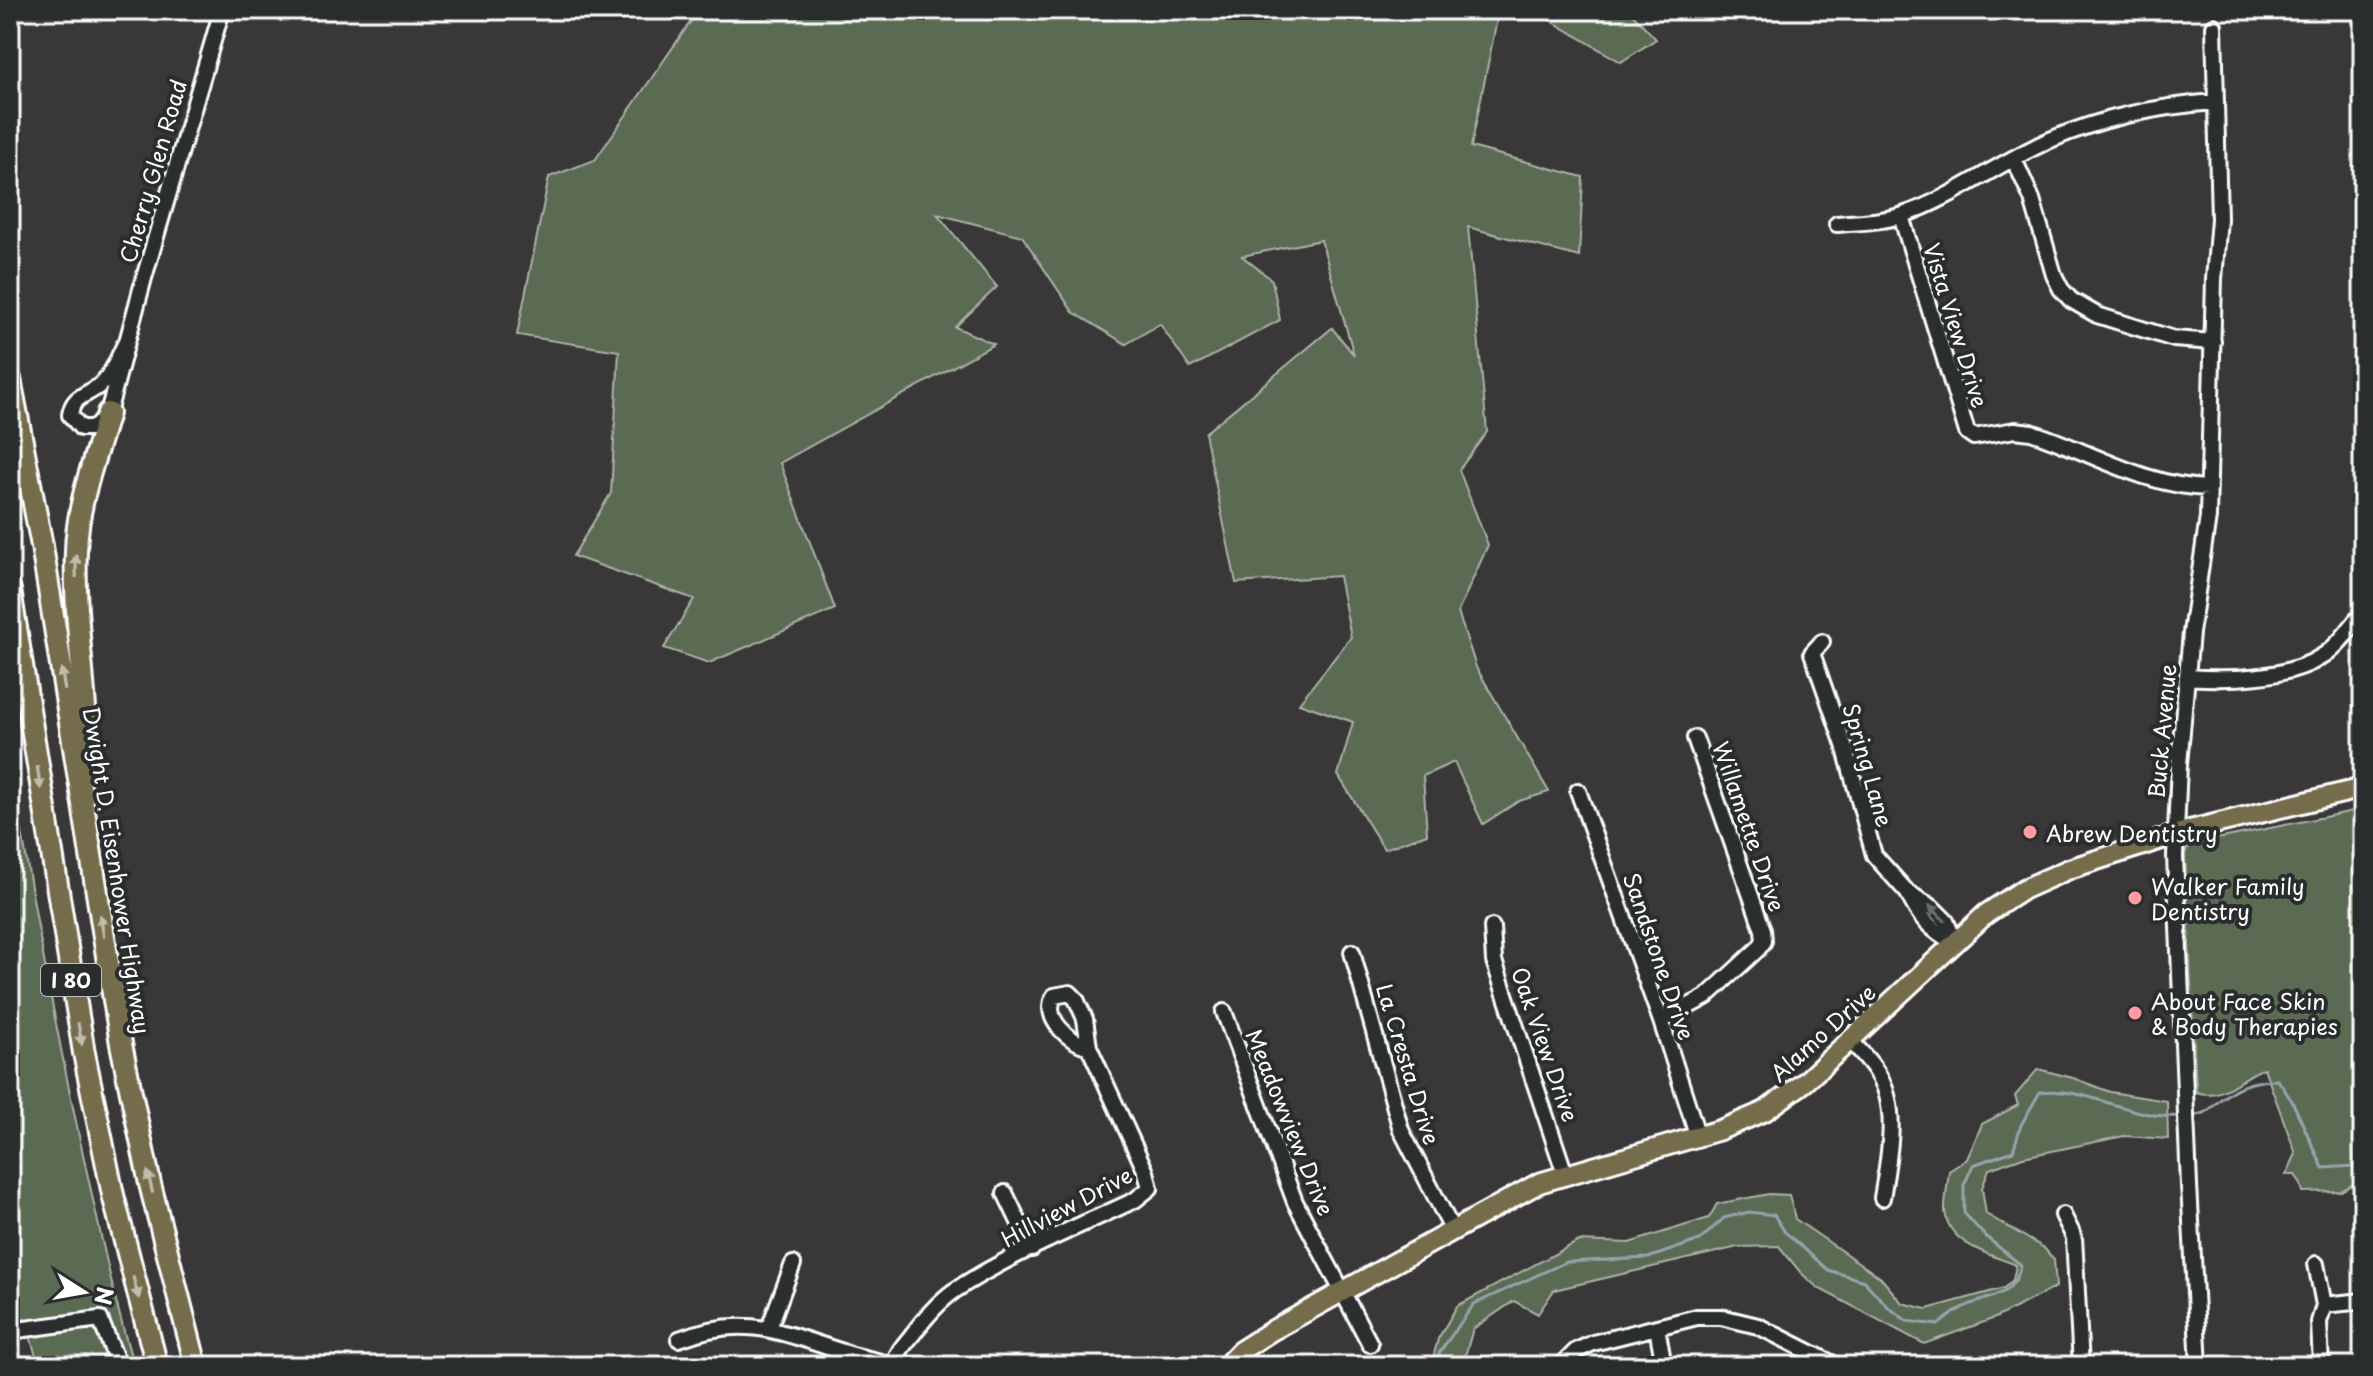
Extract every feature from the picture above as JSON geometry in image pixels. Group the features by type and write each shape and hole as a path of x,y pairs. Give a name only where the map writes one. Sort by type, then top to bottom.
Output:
{"highway":[{"name":"Dwight D. Eisenhower Highway","path":"10,379 32,483 132,1103 196,1366"},
{"path":"84,811 87,737 76,549 87,483 108,413"},
{"name":"I 80","path":"10,590 84,1053 113,1195 157,1366"}],"main road":[{"name":"Alamo Drive","path":"1226,1366 1255,1340 1539,1183 1745,1121 1782,1100 2004,901 2053,875 2176,835 2363,788"}],"street":[{"name":"Cherry Glen Road","path":"125,344 112,371 99,386 76,398 70,415 75,423 87,429 95,428 108,413 125,344 222,10"},
{"name":"Buck Avenue","path":"2199,1366 2176,835 2187,677 2208,517 2219,219 2214,26"},
{"path":"1837,224 1901,216 2048,141 2070,133 2154,109 2215,102"},
{"path":"2014,159 2032,199 2054,275 2071,300 2097,315 2174,339 2213,342"},
{"name":"Vista View Drive","path":"1901,216 1967,432 1974,437 2003,431 2031,432 2142,476 2209,488"},
{"path":"2187,677 2272,674 2302,667 2337,645 2363,612"},
{"name":"Spring Lane","path":"1822,642 1812,653 1844,745 1868,842 1883,868 1908,893 1932,907 1946,921 1955,943"},
{"name":"Willamette Drive","path":"1661,1021 1706,997 1764,941 1763,930 1695,738"},
{"name":"Sandstone Drive","path":"1578,791 1661,1021 1698,1137"},
{"name":"Oak View Drive","path":"1492,927 1494,961 1565,1174"},
{"name":"La Cresta Drive","path":"1352,952 1401,1130 1452,1229"},
{"name":"Meadowview Drive","path":"1224,1012 1295,1202 1370,1344"},
{"path":"1850,1040 1880,1076 1886,1096 1890,1124 1882,1198"},
{"name":"Hillview Drive","path":"894,1366 896,1355 930,1312 953,1292 1032,1249 1135,1200 1150,1188 1146,1172 1089,1047"},
{"path":"1005,1193 1032,1249"},
{"path":"2063,1215 2074,1237 2081,1366"},
{"path":"769,1328 793,1264"},
{"path":"2316,1264 2324,1305 2319,1322 2321,1366"},
{"path":"2324,1305 2363,1301"},
{"path":"1561,1366 1576,1351 1593,1343 1697,1317 1732,1318 1758,1326 1817,1362 1837,1366"},
{"path":"10,1331 100,1319 119,1366"},
{"path":"679,1339 726,1326 769,1328 894,1366"},
{"path":"1657,1327 1664,1366"}],"green space":[{"path":"696,10 1499,10 1471,147 1583,177 1579,257 1468,227 1487,432 1459,470 1488,545 1458,612 1476,667 1549,792 1519,801 1483,824 1454,762 1423,776 1427,834 1384,849 1338,775 1353,722 1299,703 1351,637 1339,576 1236,583 1205,433 1332,328 1354,355 1321,240 1242,256 1272,280 1280,320 1190,368 1160,324 1126,344 1073,312 1022,236 937,214 997,287 955,327 994,344 780,463 835,609 709,663 664,648 694,599 573,556 611,493 619,351 517,335 549,177 595,160"},
{"path":"1533,10 1629,10 1656,39 1621,62"},
{"path":"10,752 35,912 66,1072 109,1272 134,1366 39,1366 25,1319 10,1321"},
{"path":"2363,809 2363,1179 2341,1191 2303,1192 2295,1175 2286,1175 2296,1154 2264,1068 2222,1091 2196,1092 2185,856 2186,850 2193,844"},
{"path":"2038,1069 2110,1092 2167,1101 2168,1139 2124,1136 2023,1157 1989,1169 1982,1188 1986,1214 2044,1248 2054,1260 2056,1287 1995,1318 1924,1344 1818,1288 1779,1246 1738,1247 1554,1290 1538,1314 1514,1301 1473,1329 1462,1366 1431,1366 1438,1339 1457,1306 1579,1241 1629,1243 1709,1218 1717,1204 1769,1194 1789,1195 1795,1219 1881,1278 1902,1303 1927,1309 2004,1288 2013,1280 2016,1265 1971,1246 1953,1231 1947,1221 1945,1204 1949,1171 1967,1159 1982,1124 2018,1105 2015,1096"}],"waterway":[{"path":"10,38 17,10"},
{"path":"10,1052 10,1064"},
{"path":"2190,1116 2207,1111 2240,1087 2278,1080 2292,1101 2323,1168 2355,1166 2363,1162"},
{"path":"1440,1366 1439,1353 1474,1304 1566,1262 1648,1258 1700,1240 1724,1218 1749,1212 1774,1215 1785,1232 1828,1270 1864,1281 1888,1307 1907,1321 1938,1325 1961,1309 2007,1290 2018,1276 2021,1265 1985,1236 1964,1213 1964,1185 1973,1165 2013,1151 2021,1125 2040,1092 2058,1091 2145,1113 2182,1116"}],"place":[{"name":"Abrew Dentistry","path":"2030,832"},
{"name":"Walker Family Dentistry","path":"2135,898"},
{"name":"About Face Skin & Body Therapies","path":"2135,1013"}]}
